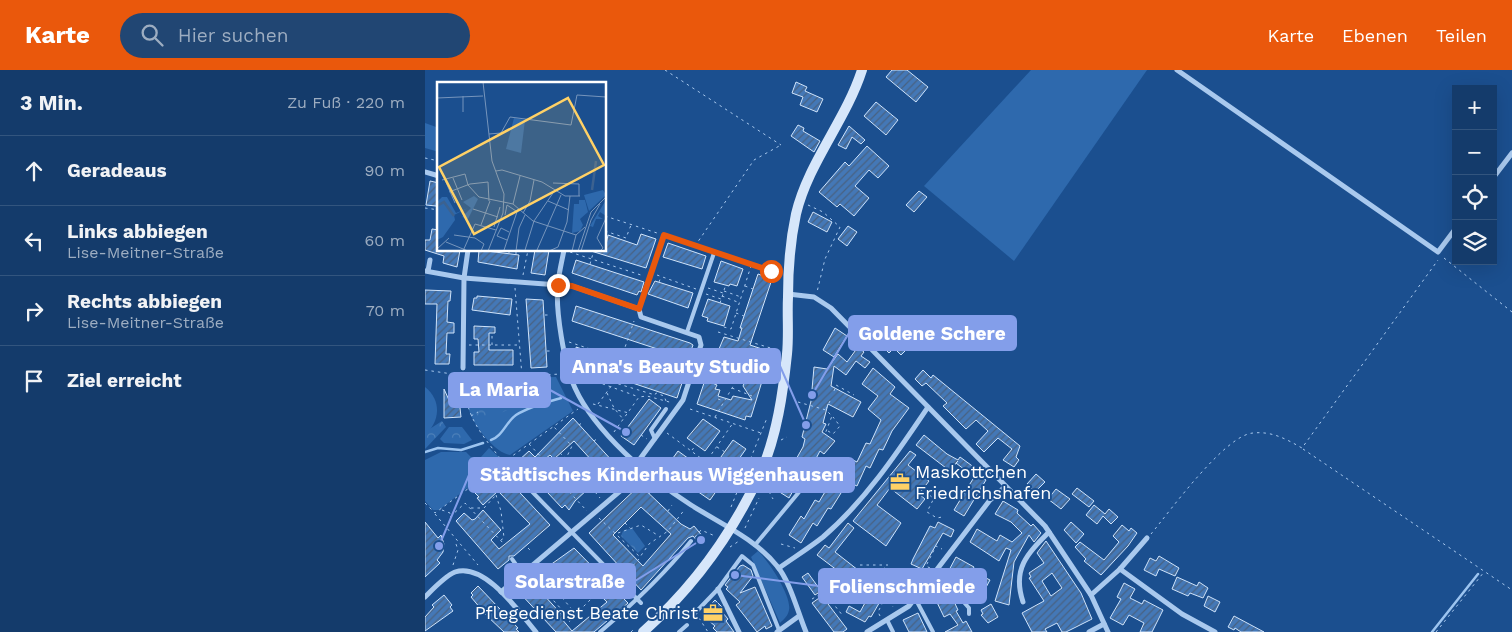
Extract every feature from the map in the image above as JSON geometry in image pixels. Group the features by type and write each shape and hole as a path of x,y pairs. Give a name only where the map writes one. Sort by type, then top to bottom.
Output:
{"main road":[{"path":"640,629 683,594 730,528 761,471 779,414 787,352 787,294 790,247 801,201 809,180 854,95 862,70"}],"street":[{"path":"1177,70 1437,252 1452,233"},
{"path":"1495,175 1512,153"},
{"path":"463,368 464,278 468,251"},
{"path":"565,251 558,285 562,340 569,372 584,404 610,436 643,469 689,504 755,545 779,568 806,632"},
{"path":"430,260 427,271 464,278 572,286 639,309 641,317 699,337 701,341 683,400 637,463"},
{"path":"787,294 814,297 831,308 1049,532 1091,595 1109,632"},
{"path":"779,568 823,537 858,502 895,456 928,407"},
{"path":"501,592 572,533 643,469"},
{"path":"867,632 909,606 990,500 1005,487"},
{"path":"1023,602 1019,589 1019,573 1028,553 1049,532"},
{"path":"1091,595 1120,570 1147,538"},
{"path":"425,597 454,572 467,570 485,576 536,632"},
{"path":"1120,570 1181,614 1215,632"},
{"path":"718,589 739,632"},
{"path":"778,631 799,616"},
{"path":"1089,632 1104,624"}],"lane":[{"path":"639,309 664,235"},
{"path":"687,332 714,252"},
{"path":"655,439 651,430 666,409"},
{"path":"503,462 640,601"},
{"path":"755,545 819,468"},
{"path":"611,470 626,486"},
{"path":"600,632 640,601 691,541"},
{"path":"695,613 718,589 742,556 747,558 753,565 778,631"},
{"path":"512,559 522,573"},
{"path":"529,568 545,587"},
{"path":"934,572 946,582 969,608 969,614"},
{"path":"915,598 933,632"},
{"path":"885,621 893,632"},
{"path":"679,632 687,625"}],"path":[{"path":"665,70 781,145 765,152 754,160 695,246"},
{"path":"801,201 823,212 840,227 825,259 814,297"},
{"path":"606,216 781,275"},
{"path":"606,231 626,238 631,224"},
{"path":"671,244 673,239"},
{"path":"677,246 679,241"},
{"path":"684,249 686,243"},
{"path":"690,250 692,245"},
{"path":"697,253 699,247"},
{"path":"703,255 705,250"},
{"path":"521,283 528,251"},
{"path":"568,251 624,270 641,275 661,277 692,287 701,292 740,302"},
{"path":"590,264 594,251"},
{"path":"1302,448 1441,255 1512,312"},
{"path":"580,261 582,256"},
{"path":"585,263 587,257"},
{"path":"596,266 598,261"},
{"path":"601,268 602,263"},
{"path":"724,327 731,330 751,265"},
{"path":"618,274 620,268"},
{"path":"623,275 624,270"},
{"path":"629,277 631,272"},
{"path":"634,279 635,273"},
{"path":"639,280 641,275"},
{"path":"659,282 661,277"},
{"path":"665,284 667,279"},
{"path":"514,282 522,377"},
{"path":"681,289 682,284"},
{"path":"720,303 725,285"},
{"path":"745,286 753,289"},
{"path":"690,292 692,287"},
{"path":"709,289 741,297"},
{"path":"736,313 744,316"},
{"path":"597,404 610,387 634,320"},
{"path":"718,332 781,352"},
{"path":"492,336 492,345"},
{"path":"562,340 689,382"},
{"path":"715,417 758,344"},
{"path":"475,345 520,345"},
{"path":"547,351 552,351"},
{"path":"463,368 464,398 470,416 476,428 503,462"},
{"path":"694,368 734,384"},
{"path":"722,378 726,368"},
{"path":"425,370 463,375 522,377 557,376 569,372"},
{"path":"667,403 664,396 656,393 655,395 611,382 579,370 574,371 577,375 639,397 647,396 667,403 677,402"},
{"path":"744,370 749,372"},
{"path":"601,384 602,378"},
{"path":"834,391 836,385 854,395"},
{"path":"731,388 752,396"},
{"path":"607,392 614,408 624,420"},
{"path":"747,394 747,399"},
{"path":"610,436 624,420 639,397"},
{"path":"718,398 724,401"},
{"path":"826,410 831,399"},
{"path":"798,402 826,410 832,416 840,426 833,434 828,431 826,426 832,416"},
{"path":"584,404 597,404 629,413"},
{"path":"690,409 762,433"},
{"path":"435,513 575,411"},
{"path":"470,416 478,412"},
{"path":"728,513 768,417"},
{"path":"579,425 583,422"},
{"path":"694,466 698,470 706,462 733,423"},
{"path":"553,477 558,475 571,446 554,426"},
{"path":"662,429 706,462"},
{"path":"825,434 828,431"},
{"path":"1147,538 1219,452 1251,432 1278,434 1302,448 1512,590"},
{"path":"594,442 598,438"},
{"path":"529,444 558,475 561,483 571,495 641,557"},
{"path":"691,451 696,444"},
{"path":"717,446 725,452"},
{"path":"560,453 570,462 587,460 619,492"},
{"path":"536,459 540,456"},
{"path":"701,467 710,473"},
{"path":"764,484 773,499"},
{"path":"591,487 606,503"},
{"path":"649,494 652,489"},
{"path":"495,492 501,511 504,538 501,541"},
{"path":"471,508 484,508 496,495"},
{"path":"930,495 933,500 927,512 937,518 942,517"},
{"path":"425,502 478,565"},
{"path":"441,509 450,513 450,517 465,503 504,544"},
{"path":"668,511 672,505"},
{"path":"619,581 641,557 649,544 668,532 687,507"},
{"path":"476,519 479,516"},
{"path":"625,523 629,528"},
{"path":"616,534 641,525 659,536"},
{"path":"691,541 701,530 715,535"},
{"path":"491,536 494,532"},
{"path":"451,568 458,550 455,539"},
{"path":"622,545 625,542"},
{"path":"781,544 803,551"},
{"path":"934,572 926,566 937,546 949,552"},
{"path":"528,548 532,552"},
{"path":"860,566 888,565"},
{"path":"547,593 573,571 571,570"},
{"path":"1436,632 1485,571"},
{"path":"885,621 878,612 891,586 906,589 913,578"},
{"path":"545,587 558,593 576,614 591,599 577,585 558,593"},
{"path":"545,587 547,593 571,620 566,624"},
{"path":"812,599 824,592 843,616"},
{"path":"887,594 897,614"},
{"path":"695,613 708,632"},
{"path":"631,632 640,629"}],"green space":[{"path":"1031,70 1147,70 1014,261 924,186"},
{"path":"425,123 437,127 437,151 425,148"},
{"path":"556,377 573,411 510,455 491,444 471,416 467,404 467,382 486,378"},
{"path":"507,384 518,405 479,423 472,409 469,394"},
{"path":"425,387 434,398 437,411 434,424 425,435"},
{"path":"442,421 446,427 425,449 425,432"},
{"path":"449,427 462,427 472,440 464,444 444,443 440,439"},
{"path":"489,448 499,457 498,464 439,510 433,510 425,501 425,460 441,452 466,452 471,457 481,457"},
{"path":"632,528 645,546 638,553 621,536 623,531"},
{"path":"758,551 773,570 787,596 789,610 786,617 780,623 751,557"}],"building":[{"path":"892,70 907,70 928,87 916,102 886,77"},
{"path":"796,82 807,87 805,91 823,99 817,112 800,105 803,97 792,93"},
{"path":"876,102 898,120 886,135 864,116"},
{"path":"798,125 804,128 803,131 820,141 814,152 791,136"},
{"path":"849,126 865,140 861,144 852,137 846,149 838,145"},
{"path":"867,146 889,166 878,178 869,170 855,186 869,198 854,216 840,204 837,207 819,192 845,162 849,166"},
{"path":"430,181 437,183 437,205 426,205"},
{"path":"919,191 927,197 914,212 906,205"},
{"path":"813,212 832,222 827,232 808,222"},
{"path":"848,226 857,232 847,246 838,239"},
{"path":"432,229 437,230 437,251 460,251 457,267 443,263 444,256 425,250 425,240 430,240"},
{"path":"641,234 656,239 646,268 591,251 606,251 608,235 637,245"},
{"path":"668,243 706,256 702,269 663,257"},
{"path":"479,251 519,255 517,269 478,262"},
{"path":"535,251 549,251 545,275 531,273"},
{"path":"576,260 644,282 641,292 639,291 637,295 572,273"},
{"path":"721,261 743,269 737,286 714,282"},
{"path":"758,274 772,279 750,345 771,352 751,417 746,416 745,420 697,404 705,380 717,385 715,389 720,390 718,396 731,400 733,396 752,400 743,386 749,372 735,366 733,370 710,364 716,349 719,349 724,337 738,341 742,328 740,328"},
{"path":"655,281 693,293 688,308 648,294"},
{"path":"425,290 451,291 450,301 448,301 447,322 454,323 454,333 447,333 446,354 450,354 449,364 435,364 437,304 425,304"},
{"path":"477,296 512,299 510,315 472,310 474,298 477,298"},
{"path":"526,299 543,300 547,367 531,368"},
{"path":"708,299 730,306 724,326 707,321 708,318 702,316"},
{"path":"576,306 690,343 693,345 688,359 572,321"},
{"path":"474,326 495,327 495,333 489,333 489,350 513,350 513,365 474,365 474,352 479,352 478,339 474,339"},
{"path":"877,327 893,343 896,340 906,350 901,355 894,348 889,353 870,334"},
{"path":"835,328 847,336 834,357 823,350"},
{"path":"576,347 682,383 677,398 579,365"},
{"path":"858,347 864,352 861,356 870,362 865,368 856,361 846,375 834,366 831,386 861,402 853,417 828,404 823,423 826,424 822,432 835,441 824,454 820,451 812,466 808,464 789,498 778,491 803,447 805,439 802,437 811,401 814,367 827,369 838,354 847,362"},
{"path":"873,368 895,387 890,394 909,408 892,431 883,450 879,449 870,468 866,466 857,486 844,480 853,460 857,462 866,443 870,444 881,420 868,409 878,396 862,384"},
{"path":"923,370 931,378 933,375 1020,446 1016,457 1019,460 1014,467 1003,460 1012,449 998,438 984,452 976,444 988,431 976,420 966,429 943,406 947,403 926,383 922,386 915,379"},
{"path":"444,389 449,400 459,399 461,417 444,418"},
{"path":"649,399 661,408 634,445 621,436"},
{"path":"573,418 615,464 575,501 569,510 565,505 562,508 518,461 529,451 535,457","holes":["574,441 594,463 565,490 540,463 550,455 554,459"]},
{"path":"703,419 720,431 705,451 687,438"},
{"path":"924,435 947,454 958,460 960,457 975,468 970,474 956,463 950,470 946,468 916,445"},
{"path":"733,440 746,449 710,500 665,469 678,451 696,464 693,468 706,478"},
{"path":"910,451 916,455 908,465 929,481 919,494 925,499 917,509 890,488 877,505 901,523 886,546 853,521"},
{"path":"976,474 986,480 964,516 954,510"},
{"path":"1036,474 1045,482 1035,492 1027,484"},
{"path":"498,475 505,484 509,481 550,525 514,556 509,556 509,560 498,569 456,521 464,513 472,520 475,519 483,510 501,530 491,540 499,549 530,524 498,491 483,505 477,498 479,497 475,493"},
{"path":"640,485 681,524 690,529 694,526 704,538 699,543 693,536 688,538 641,590 589,533","holes":["641,507 671,534 643,566 613,535"]},
{"path":"829,485 841,493 831,509 828,508 817,526 813,523 801,543 789,535 801,516 804,519 815,500 819,502"},
{"path":"1077,488 1094,501 1089,507 1072,494"},
{"path":"1056,489 1070,499 1061,509 1048,499"},
{"path":"1003,501 1018,510 1017,513 1031,526 1033,524 1041,533 1034,542 1029,535 1014,562 1009,605 995,601 1011,550 1006,548 999,561 970,542 977,529 997,541 1000,535 1012,542 1022,533 1011,522 995,514"},
{"path":"1094,505 1105,514 1109,509 1118,517 1111,524 1103,516 1097,524 1086,515"},
{"path":"425,522 438,538 441,535 444,544 443,552 437,560 440,563 425,577"},
{"path":"938,522 954,530 951,537 943,533 922,569 911,564 930,526 935,528"},
{"path":"1071,522 1084,534 1076,543 1064,530"},
{"path":"848,523 854,528 835,552 858,570 850,580 817,555 825,545 829,548"},
{"path":"1122,525 1129,531 1131,528 1137,533 1128,546 1101,575 1084,561 1086,559 1075,547 1080,542 1104,560 1119,542 1113,536"},
{"path":"1046,541 1081,593 1092,619 1066,632 1062,632 1057,623 1045,629 1047,632 1032,632 1022,613 1044,601 1029,578 1031,577 1029,573 1044,563 1037,553","holes":["1052,573 1062,588 1051,596 1042,581"]},
{"path":"574,548 628,603 594,632 556,632 518,591 530,580 532,582 534,580 541,588 545,588 547,584 540,576 548,570 546,568","holes":["572,568 607,602 572,631 561,618 563,616 542,593"]},
{"path":"1159,556 1179,568 1175,576 1159,569 1156,576 1144,570 1150,558 1156,561"},
{"path":"956,557 974,567 972,571 990,580 984,591 948,572"},
{"path":"743,565 751,570 753,576 740,593 755,587 772,626 766,629 765,626 757,632 736,605 740,602 726,589 728,587 725,585 740,566"},
{"path":"884,568 907,581 904,587 892,581 871,617 869,616 865,622 846,612 849,606 860,612"},
{"path":"808,573 821,591 815,595 802,577"},
{"path":"1177,577 1197,586 1199,582 1208,588 1203,598 1190,593 1188,596 1172,589"},
{"path":"1124,583 1135,589 1130,598 1142,604 1144,600 1163,610 1152,632 1140,632 1144,623 1129,615 1123,625 1110,618 1121,599 1117,597"},
{"path":"478,586 518,628 516,629 519,632 504,632 486,615 471,597 473,595 471,593"},
{"path":"940,590 944,596 950,593 958,610 956,611 963,623 966,621 972,632 945,632 958,625 950,614 944,617 933,594"},
{"path":"444,595 452,605 450,607 453,611 425,631 425,617 434,607 432,605"},
{"path":"822,596 847,629 843,632 834,632 812,603"},
{"path":"1208,596 1220,602 1215,612 1204,606"},
{"path":"715,600 722,607 722,612 728,619 726,621 734,632 717,632 713,628 715,626 708,620 711,618 704,611"},
{"path":"991,604 998,617 988,623 981,615 983,614 981,610"},
{"path":"918,613 927,632 909,632 903,620"},
{"path":"1234,616 1264,632 1241,632 1235,628 1234,630 1228,627"}],"waterway":[{"path":"491,440 498,436 516,415 532,407 561,398"},
{"path":"425,452 438,448 461,450 483,443"},
{"path":"1432,632 1478,574"}],"place":[{"name":"Goldene Schere","path":"812,395"},
{"name":"Anna's Beauty Studio","path":"806,425"},
{"name":"La Maria","path":"626,432"},
{"name":"Maskottchen Friedrichshafen","path":"900,482"},
{"name":"Solarstraße","path":"701,540"},
{"name":"Städtisches Kinderhaus Wiggenhausen","path":"439,546"},
{"name":"Folienschmiede","path":"735,575"},
{"name":"Pflegedienst Beate Christ","path":"713,613"}],"route":[{"path":"558,285 572,286 639,309 664,235 771,271"}]}
